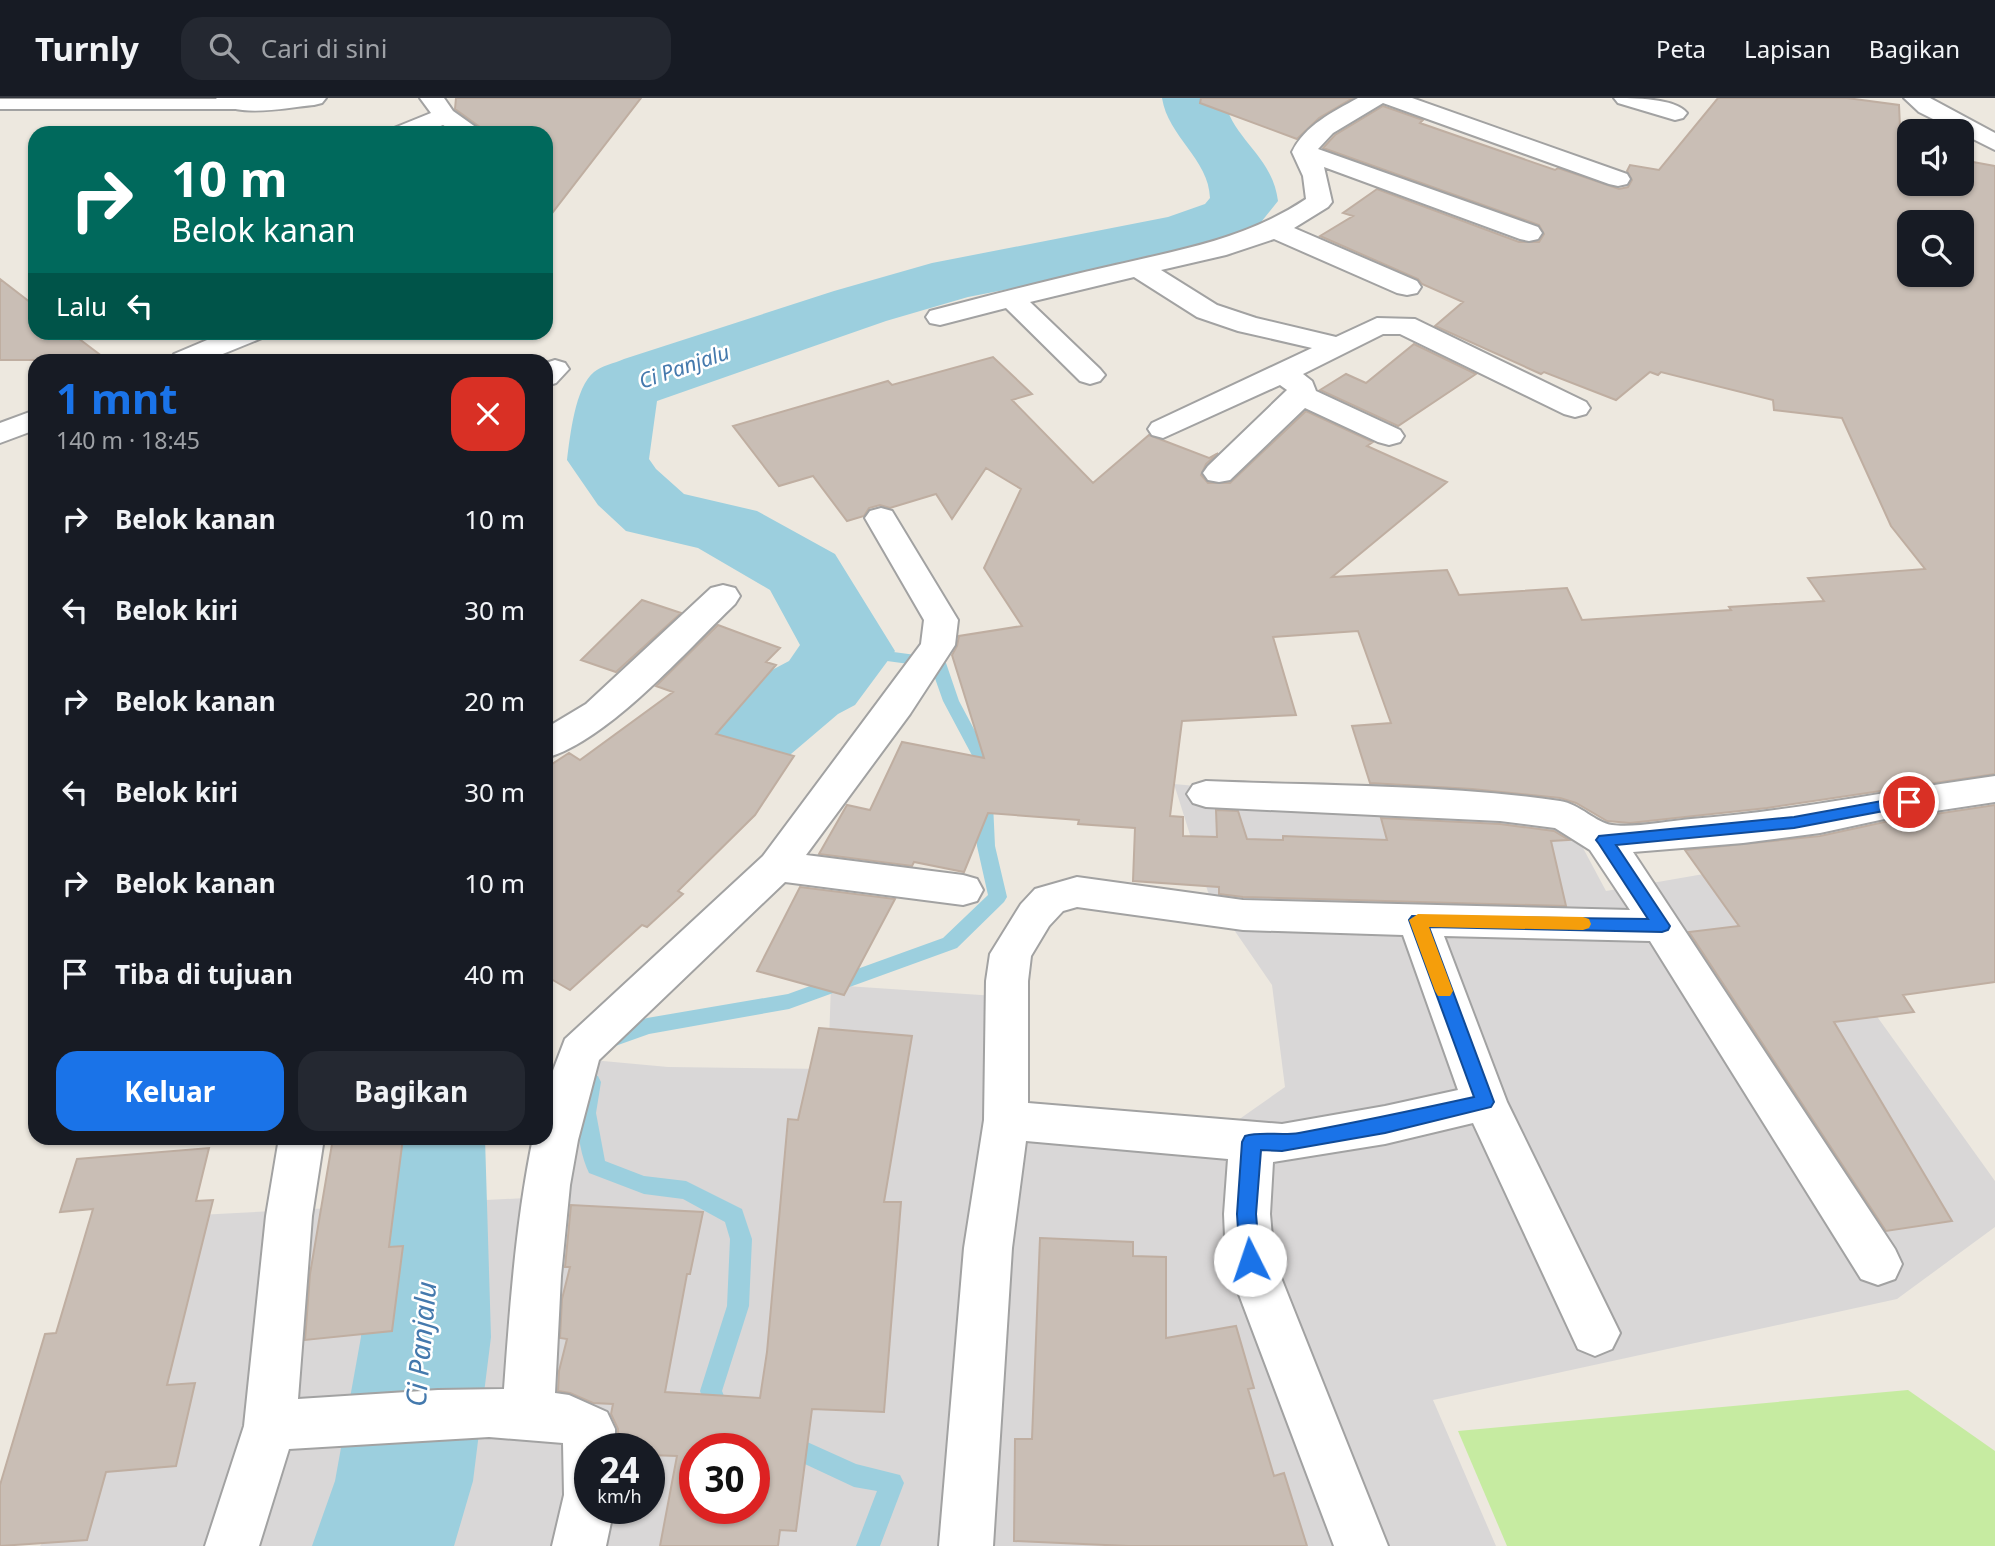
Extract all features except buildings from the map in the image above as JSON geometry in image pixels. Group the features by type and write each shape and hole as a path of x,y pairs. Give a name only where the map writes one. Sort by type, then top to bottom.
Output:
{"street":[{"path":"235,101 314,98"},
{"path":"940,317 1229,247 1276,230 1319,202 1319,188 1314,170 1304,152 1306,144 1324,128 1376,98"},
{"path":"1390,98 1618,179"},
{"path":"1626,98 1675,113"},
{"path":"1916,98 1927,107 1995,143"},
{"path":"1923,98 1995,132"},
{"path":"412,126 438,107 463,126"},
{"path":"1304,152 1529,233"},
{"path":"1276,230 1407,287"},
{"path":"1139,268 1207,311 1248,324 1340,346"},
{"path":"1010,298 1090,375"},
{"path":"1219,473 1291,384 1340,346 1377,326 1405,325 1575,408"},
{"path":"199,354 233,340"},
{"path":"1163,429 1291,384 1389,436"},
{"path":"0,434 28,422"},
{"path":"509,1412 545,1197 567,1089 580,1051 777,866 897,705 938,645 941,620 881,518"},
{"path":"553,741 598,713 723,596"},
{"path":"1604,840 1743,829 1820,819 1889,804 1995,789"},
{"path":"1206,794 1500,807 1564,814 1604,840 1878,1264"},
{"path":"777,866 963,890"},
{"path":"966,1546 988,1248 1006,1120 1007,981 1011,954 1035,915 1049,900 1077,892 1243,915 1662,926"},
{"path":"1418,920 1485,1102 1595,1333"},
{"path":"1006,1120 1282,1143 1385,1125 1485,1102"},
{"path":"1252,1142 1247,1214 1250,1260 1361,1546"},
{"path":"232,1546 270,1426 289,1216 300,1145"},
{"path":"270,1426 509,1412 565,1416 589,1429 590,1495 579,1546"}],"lane":[{"path":"0,104 97,106 235,101"}],"shaded area":[{"path":"1174,784 1568,820 1606,891 1767,863 1995,1181 1995,1227 1897,1299 1433,1400 1496,1546 40,1546 95,1479 160,1217 544,1197 592,1060 668,1067 828,1069 831,985 1011,997 1021,1135 1201,1146 1285,1087 1272,985 1208,892"}],"green space":[{"path":"1908,1390 1995,1451 1995,1546 1507,1546 1458,1431"}],"waterway":[{"name":"Ci Panjalu","path":"553,853 737,747 805,692 822,683 834,665 849,651 804,573 727,529 656,513 627,487 608,460 611,430 621,388 651,375 860,306 957,278 1184,235 1229,218 1244,201 1242,181 1236,169 1206,132 1195,110 1193,98"},
{"path":"604,1042 647,1026 789,1001 950,943 998,897 986,846 983,761 951,701 938,663 849,651"},
{"path":"591,1082 586,1113 596,1167 644,1185 686,1190 734,1216 741,1239 738,1306 711,1391 721,1418"},
{"name":"Ci Panjalu","path":"383,1546 404,1481 426,1337 425,1145"},
{"path":"785,1443 854,1475 892,1483 868,1546"}],"slow traffic":[{"path":"1444,991 1418,920 1583,924"}],"route":[{"path":"1250,1260 1247,1214 1252,1142 1282,1143 1385,1125 1485,1102 1418,920 1662,926 1604,840 1743,829 1820,819 1909,802"}]}
